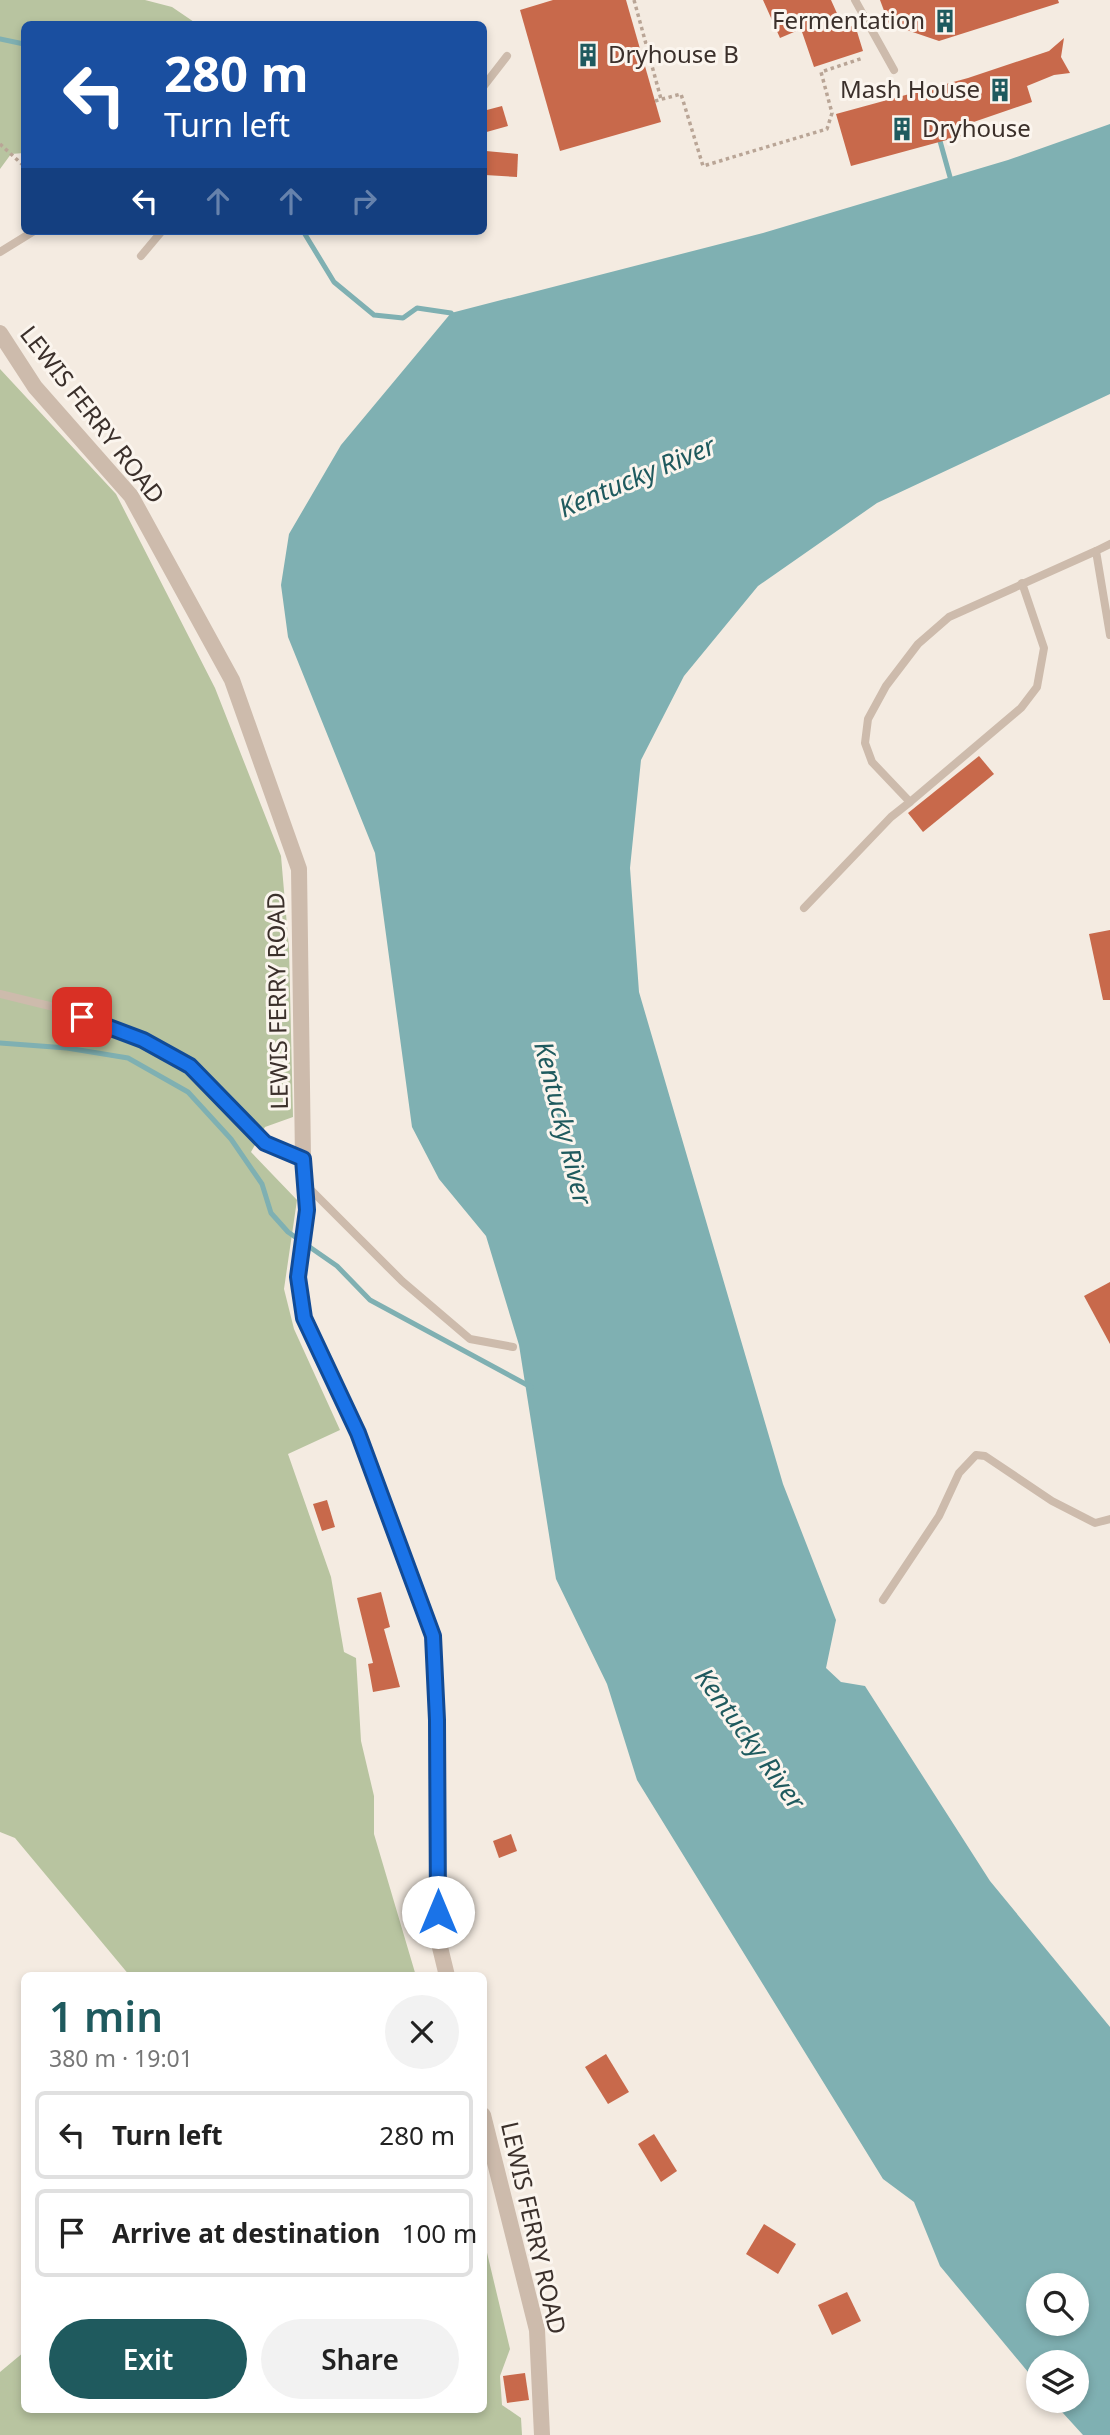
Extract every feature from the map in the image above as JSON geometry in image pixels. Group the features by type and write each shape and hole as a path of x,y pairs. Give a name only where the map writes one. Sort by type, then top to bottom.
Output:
{"street":[{"name":"LEWIS FERRY ROAD","path":"0,333 34,387 131,496 232,680 299,869 303,1159 307,1210 298,1277 304,1318 358,1433 433,1636 437,1720 438,1940 446,1972"},
{"name":"LEWIS FERRY ROAD","path":"487,2131 537,2330 542,2435"}],"lane":[{"path":"855,0 894,70"},
{"path":"487,82 507,56"},
{"path":"0,251 27,235"},
{"path":"141,256 159,235"},
{"path":"909,802 872,762 864,743 868,719 886,686 918,644 949,617 1110,544"},
{"path":"1096,551 1110,635"},
{"path":"804,908 891,817 1021,708 1037,687 1044,648 1022,583"},
{"path":"0,994 62,1009 143,1040 190,1066 265,1143 303,1159"},
{"path":"305,1184 402,1282 470,1339 513,1347"},
{"path":"883,1600 939,1516 958,1473 976,1455 985,1456 1052,1501 1095,1523 1110,1519"}],"path":[{"path":"634,0 661,99"},
{"path":"655,101 681,94 703,166 827,129 832,113 821,72 863,58"},
{"path":"0,144 21,163"}],"green space":[{"path":"0,0 145,0 172,7 193,21 21,21 21,153 11,154 0,169"},
{"path":"0,369 116,494 215,688 281,856 289,949 293,1117 265,1127 251,1152 297,1200 284,1289 294,1329 340,1430 288,1454 331,1577 344,1652 356,1658 361,1741 374,1796 374,1834 415,1972 127,1972 15,1838 0,1832"},
{"path":"487,2253 510,2349 500,2376 502,2405 521,2418 522,2435 0,2435 0,2372 21,2354 21,2413 487,2413"}],"water":[{"name":"Kentucky River","path":"1110,124 1110,394 877,503 758,586 684,676 641,760 630,868 639,992 783,1484 836,1620 826,1668 841,1682 865,1686 990,1881 1110,2027 1110,2435 1083,2435 1063,2413 1089,2413 1089,2350 1026,2350 1026,2370 940,2266 914,2202 883,2179 637,1780 607,1684 556,1579 519,1345 486,1236 439,1179 412,1127 375,853 288,637 281,585 289,534 341,445 451,313 763,233 1008,160"}],"building":[{"name":"Dryhouse B","path":"553,0 626,0 661,122 560,151 520,10"},
{"path":"763,0 831,0 844,29 855,25 863,51 814,67 801,29 780,38"},
{"name":"Fermentation","path":"880,0 1058,0 1059,3 939,41 889,24"},
{"path":"1064,38 1061,57 1070,73 1054,75 1027,86 1032,102 962,126 965,135 851,166 836,114 968,78 1049,51"},
{"path":"502,106 508,126 487,132 487,110"},
{"path":"487,151 518,154 517,177 487,175"},
{"path":"979,756 994,774 923,832 908,813"},
{"path":"1110,930 1110,1000 1103,1000 1089,934"},
{"path":"1110,1282 1110,1344 1084,1296"},
{"path":"327,1500 335,1527 322,1531 313,1504"},
{"path":"381,1592 390,1627 384,1629 400,1687 373,1692 368,1664 373,1663 357,1598"},
{"path":"511,1834 517,1851 499,1858 493,1841"},
{"path":"606,2054 629,2092 608,2104 585,2067"},
{"path":"654,2134 677,2171 661,2182 638,2144"},
{"path":"764,2224 796,2244 778,2274 746,2254"},
{"path":"847,2292 861,2321 832,2335 818,2305"},
{"path":"525,2373 529,2400 507,2403 503,2376"}],"waterway":[{"path":"0,39 21,43"},
{"path":"940,141 950,177"},
{"path":"305,235 334,282 374,315 403,318 417,308 451,313 453,316"},
{"path":"0,1043 67,1048 128,1058 188,1092 231,1139 262,1184 271,1213 288,1232 337,1266 370,1300 531,1387"}],"place":[{"name":"Fermentation","path":"945,21"},
{"name":"Dryhouse B","path":"588,55"},
{"name":"Mash House","path":"1000,90"},
{"name":"Dryhouse","path":"902,129"}],"route":[{"path":"82,1017 143,1040 190,1066 265,1143 303,1159 307,1210 298,1277 304,1318 358,1433 433,1636 437,1720 438,1912"}]}
